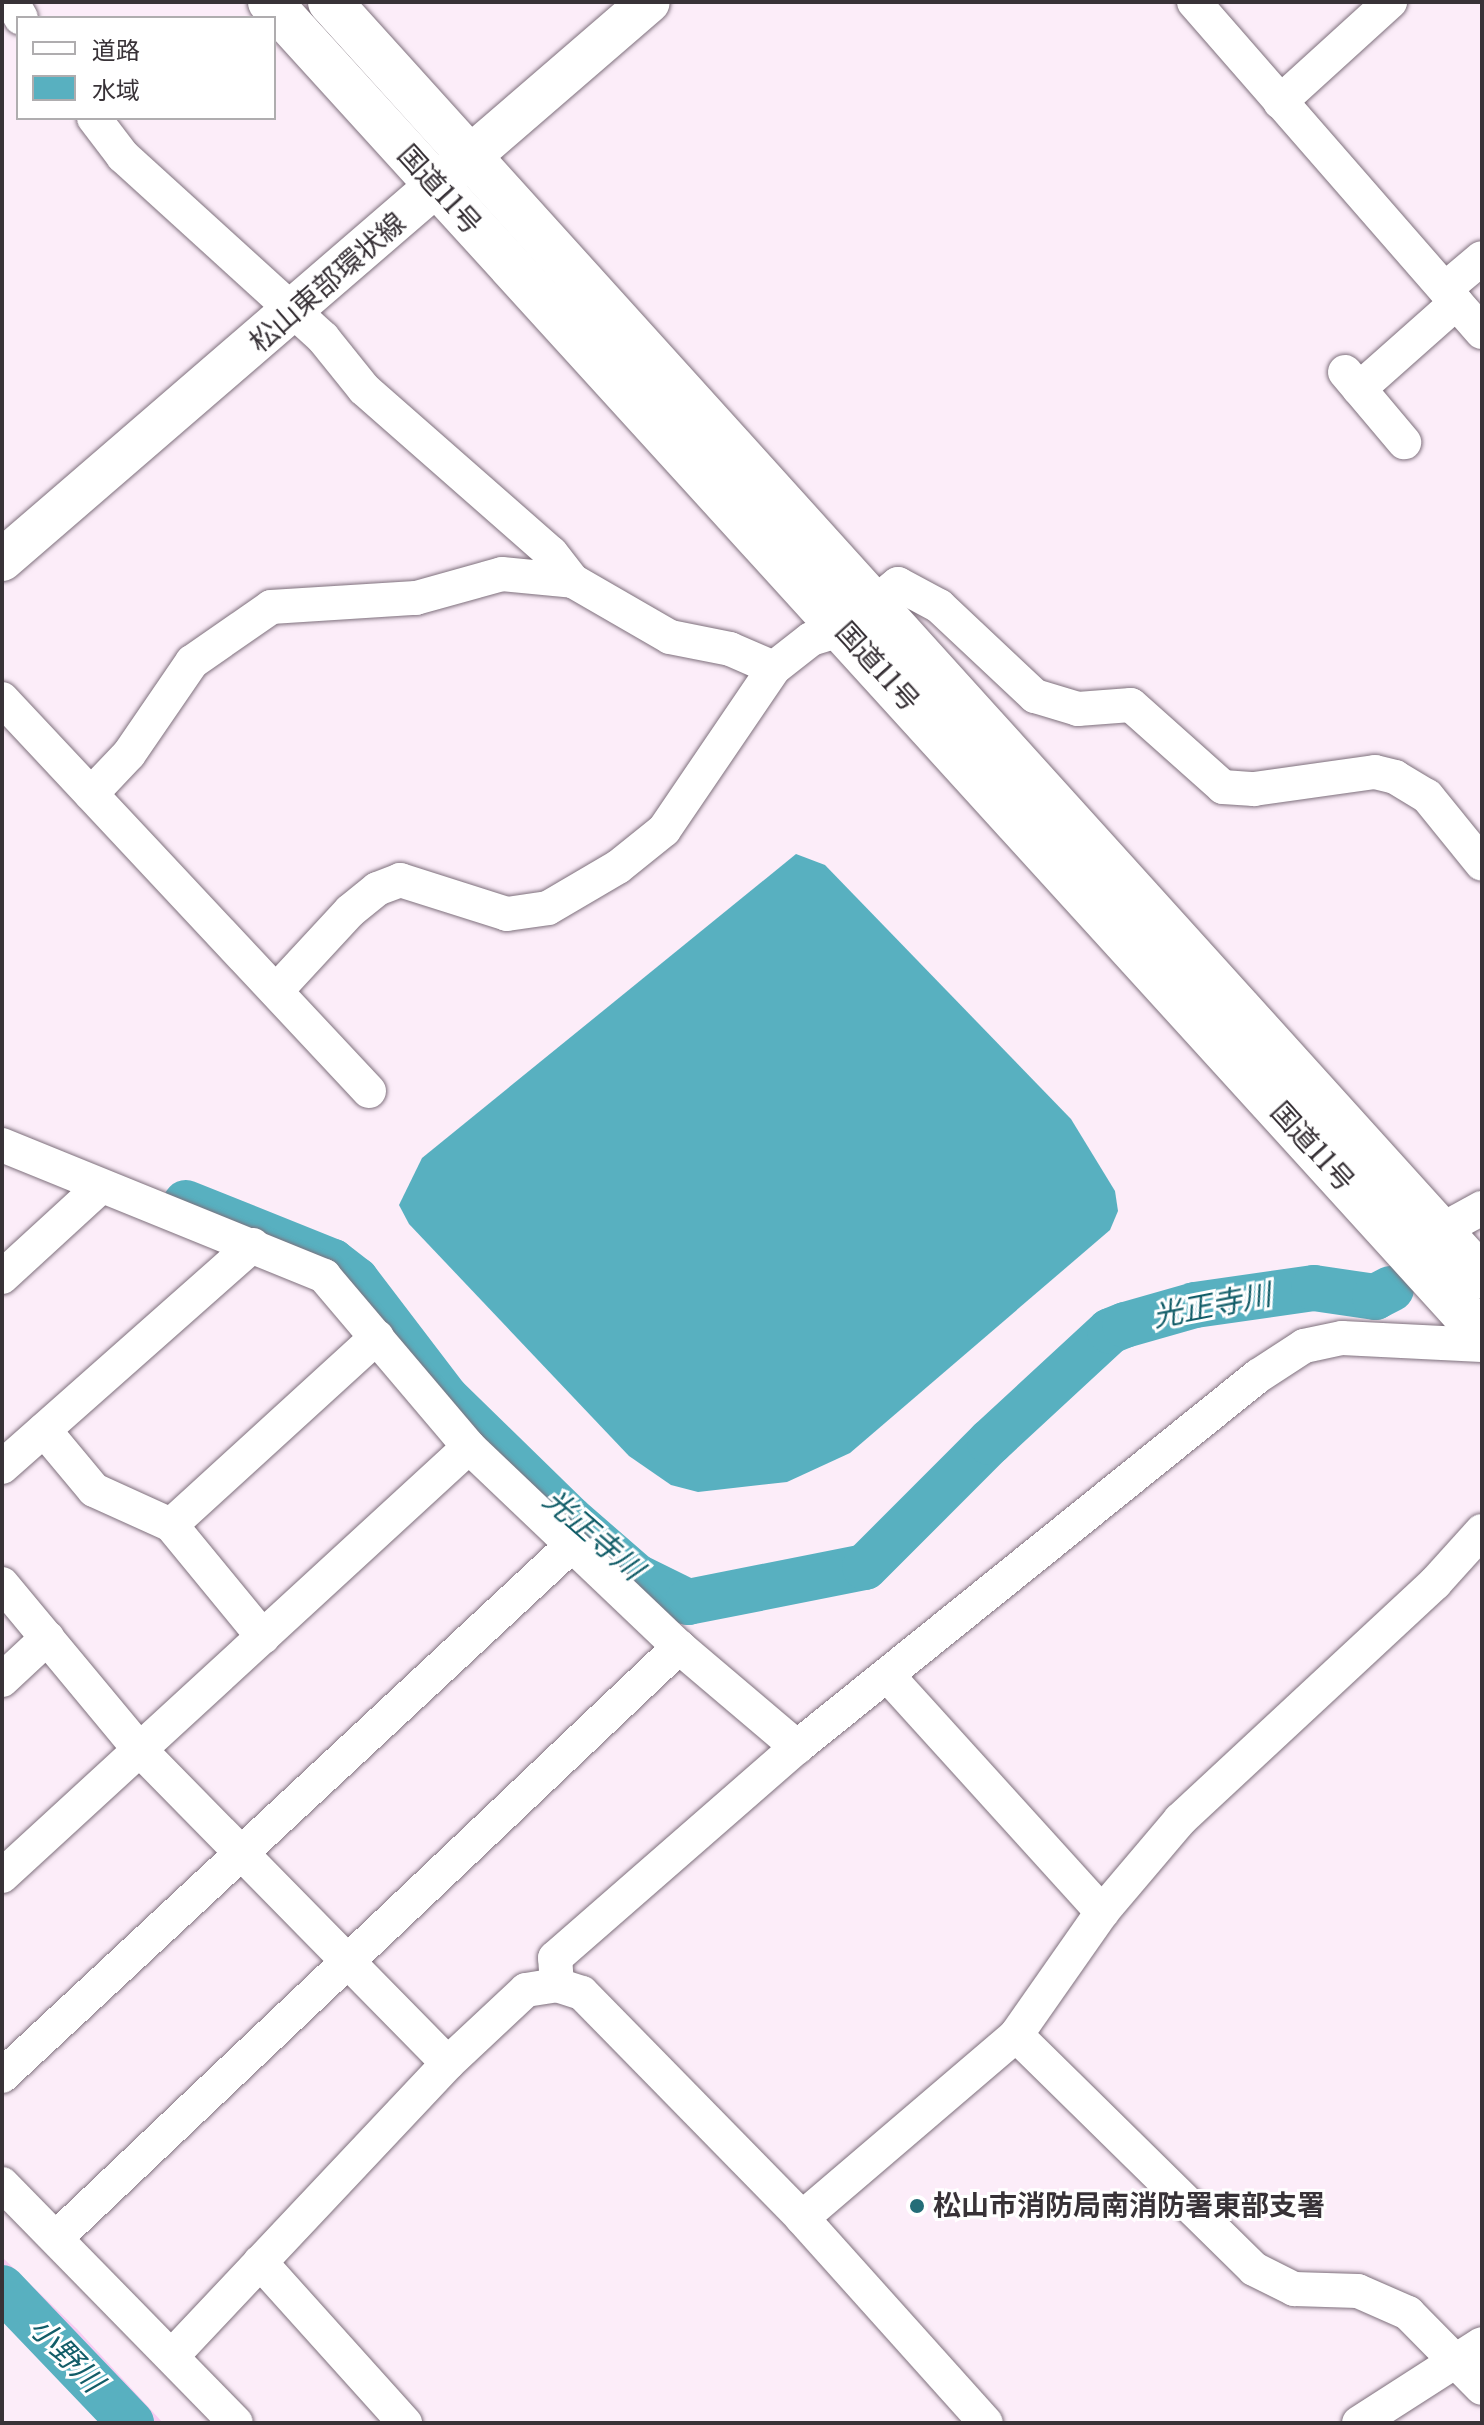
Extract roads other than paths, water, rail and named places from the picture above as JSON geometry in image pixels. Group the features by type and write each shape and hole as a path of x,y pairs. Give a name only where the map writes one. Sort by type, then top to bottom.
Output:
{"highway":[{"name":"国道11号","path":"270,2 437,189 857,616 1482,1277"},
{"name":"国道11号","path":"330,2 473,156 857,616 1482,1334"}],"main road":[{"name":"松山東部環状線","path":"2,560 296,312 649,2"}],"street":[{"path":"1194,2 1482,332"},
{"path":"1280,102 1390,2"},
{"path":"96,120 123,156 296,312 364,389 551,553 573,581 614,610 670,637 730,649 774,668"},
{"path":"1404,442 1352,380 1450,296 1482,258"},
{"path":"91,794 129,754 192,662 271,607 416,598 502,574 573,581"},
{"path":"276,991 350,911 377,889 400,880 507,914 548,908 618,867 664,830 774,668 811,639 857,616 898,584 913,588 1035,696 1078,709 1131,705 1223,787 1254,789 1375,772 1411,783 1482,864"},
{"path":"2,699 369,1091"},
{"path":"2,1145 99,1188 253,1245 324,1276 469,1447 679,1647 797,1747"},
{"path":"2,1277 99,1188"},
{"path":"1440,1231 1482,1208"},
{"path":"2,1467 253,1245"},
{"path":"171,1525 377,1337"},
{"path":"557,1985 555,1958 797,1747 1258,1376 1304,1346 1342,1338 1482,1345"},
{"path":"44,1430 94,1490 171,1525 263,1637"},
{"path":"2,1876 469,1447"},
{"path":"802,2218 1016,2035 1102,1912 1180,1820 1435,1583 1482,1531"},
{"path":"2,2076 572,1545"},
{"path":"2,1584 140,1750 448,2063"},
{"path":"2,1680 47,1638"},
{"path":"56,2238 346,1959 679,1647"},
{"path":"888,1676 1102,1912"},
{"path":"173,2355 448,2063 526,1990 557,1985 582,1993 802,2218 986,2423"},
{"path":"1016,2035 1254,2269 1294,2289 1358,2291 1408,2313 1468,2351 1482,2388"},
{"path":"2,2184 173,2355 236,2423"},
{"path":"260,2262 405,2423"},
{"path":"1359,2423 1468,2351"}],"water":[{"path":"796,854 825,865 1071,1119 1115,1191 1118,1211 1110,1230 850,1453 787,1482 698,1492 671,1485 629,1456 409,1224 399,1205 422,1158"}],"waterway":[{"name":"光正寺川","path":"186,1203 333,1262 356,1280 446,1398 570,1519 637,1577 688,1602 865,1567 990,1442 1110,1331 1195,1305 1314,1288 1375,1297 1391,1289"},
{"name":"小野川","path":"2,2288 131,2423"}],"place":[{"name":"松山市消防局南消防署東部支署","path":"917,2206"}]}
